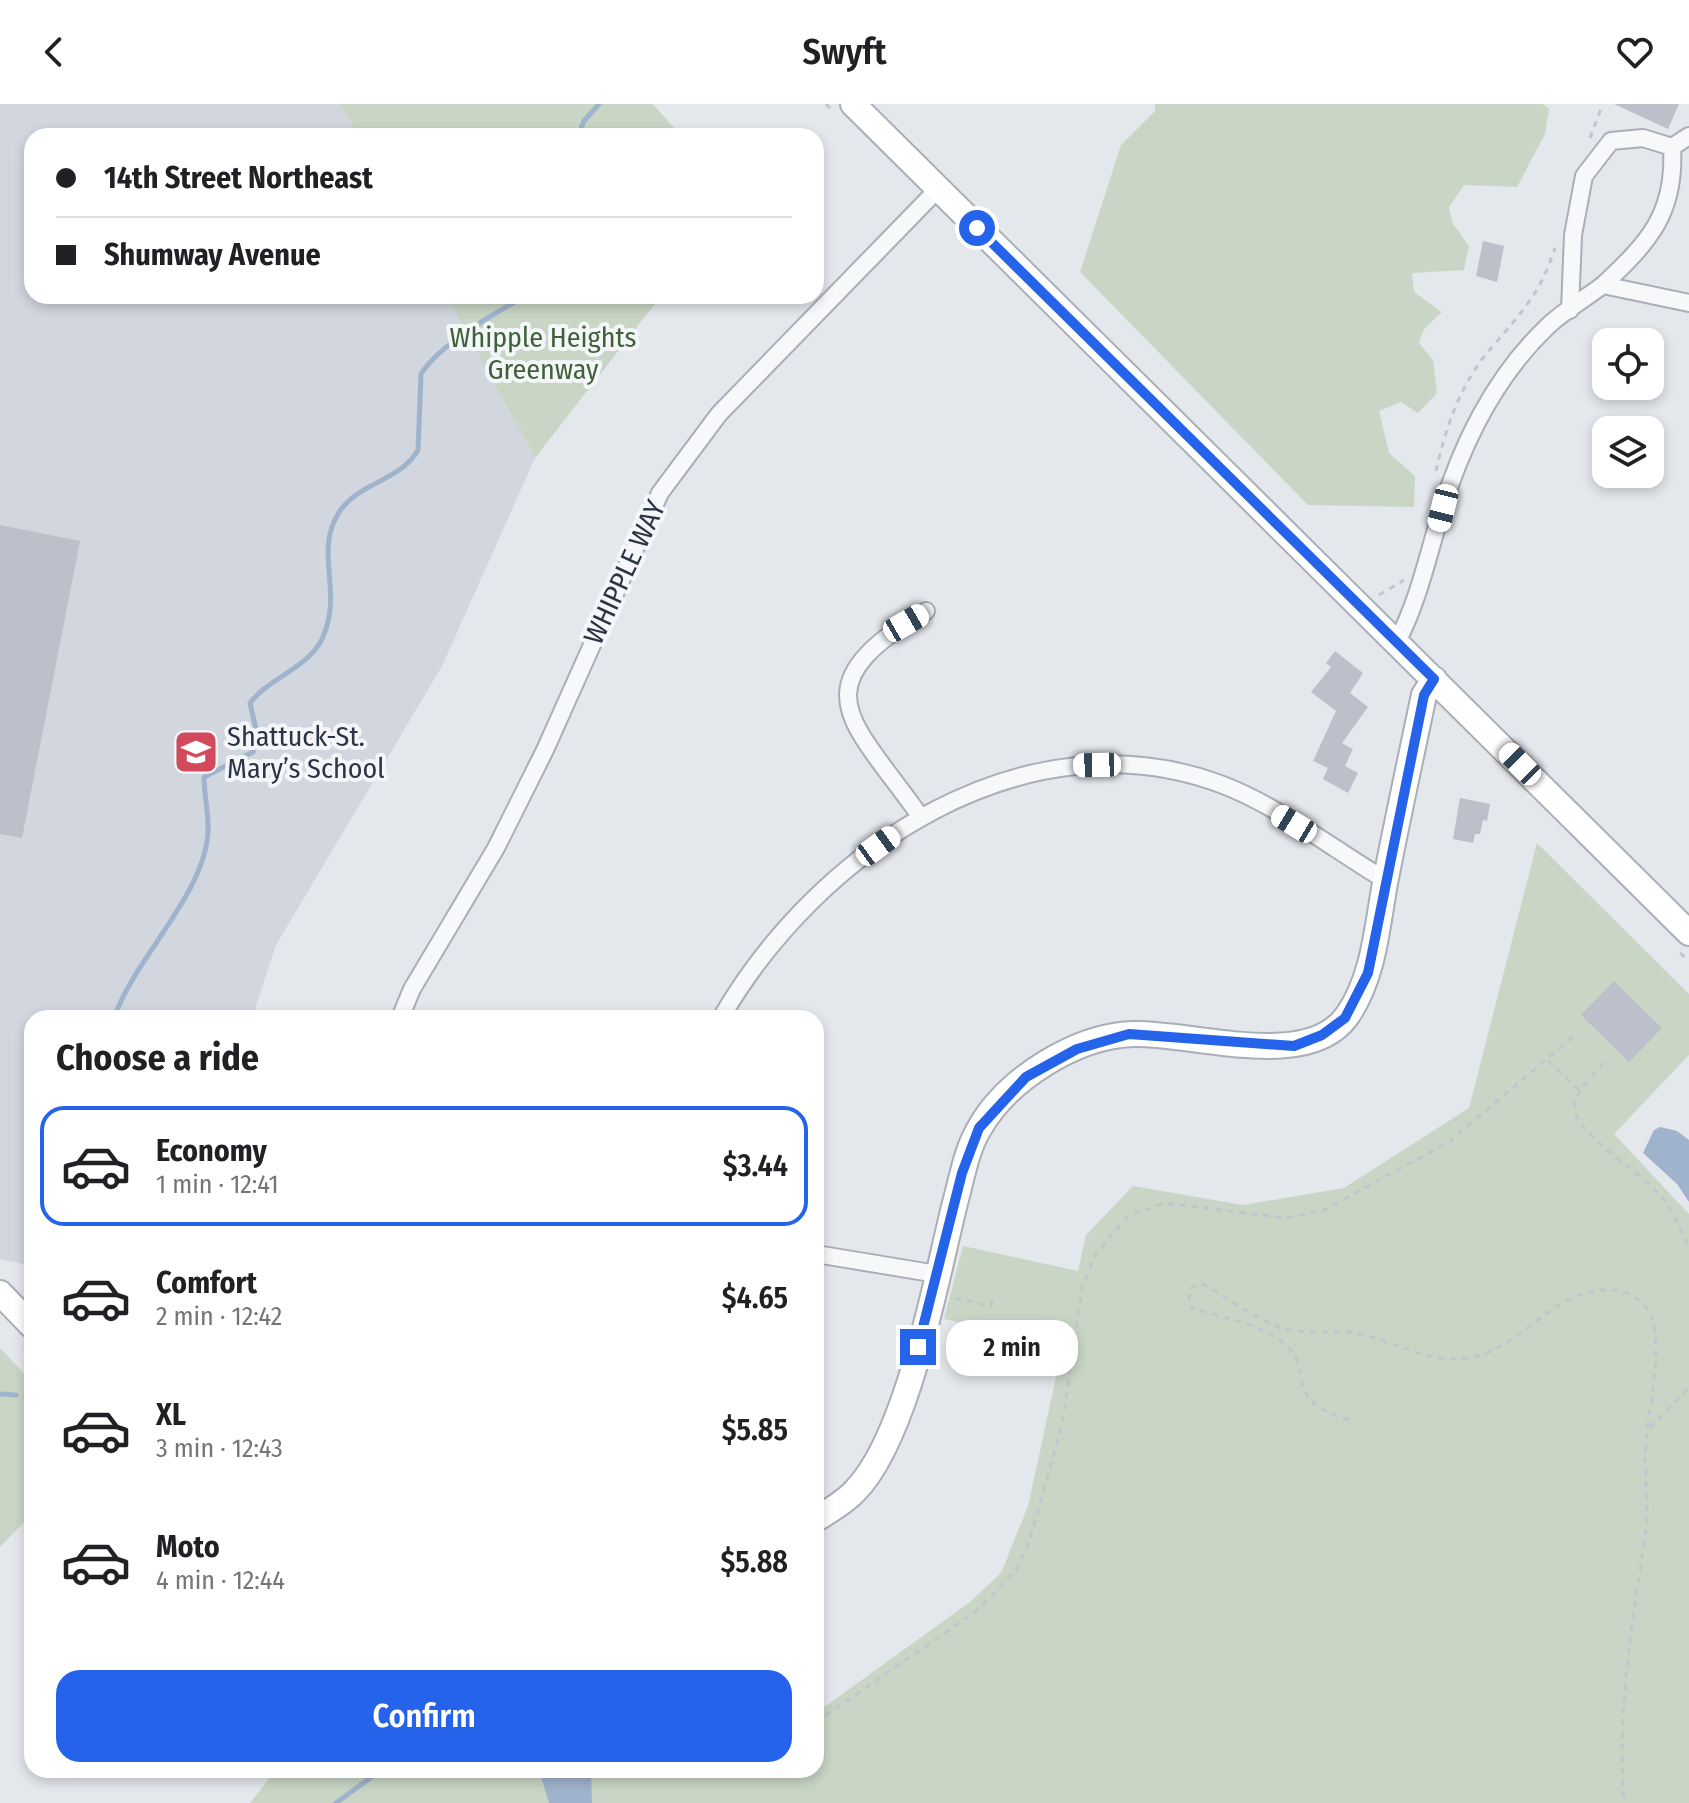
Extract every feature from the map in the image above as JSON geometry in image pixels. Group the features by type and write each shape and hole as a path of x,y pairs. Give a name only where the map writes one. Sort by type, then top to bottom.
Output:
{"street":[{"path":"853,104 1689,933"},
{"path":"1672,147 1689,136"},
{"path":"1570,310 1573,235 1584,176 1611,141 1643,138 1672,147"},
{"path":"1397,642 1424,582 1443,508 1471,436 1505,373 1550,324 1603,285 1641,249 1663,215 1674,175 1672,147"},
{"name":"WHIPPLE WAY","path":"824,304 922,201 938,189"},
{"path":"1603,285 1689,303"},
{"name":"WHIPPLE WAY","path":"403,1010 412,989 496,848 545,750 660,493 719,414 824,304"},
{"path":"920,816 856,726 846,694 857,665 887,634 926,611"},
{"path":"824,1513 855,1492 883,1449 903,1401 962,1173 979,1128 1026,1077 1077,1049 1129,1034 1294,1046 1322,1035 1345,1018 1368,973 1424,695 1434,679"},
{"path":"727,1010 768,950 808,905 857,862 920,816 1024,773 1071,766 1123,765 1175,771 1225,786 1385,880"},
{"path":"824,1255 937,1274"},
{"path":"0,1293 24,1318"}],"path":[{"path":"824,1716 978,1610 1017,1569 1029,1542 1062,1425 1070,1384 1077,1303 1095,1255 1128,1216 1165,1203 1285,1218 1322,1211 1449,1142 1575,1035"},
{"path":"1548,1061 1580,1091"},
{"path":"1603,1063 1580,1091 1574,1109 1584,1131 1650,1184 1664,1201 1689,1249"},
{"path":"1349,1420 1311,1402 1298,1377 1293,1352 1284,1343 1227,1316 1192,1308 1188,1302 1192,1287 1203,1284 1284,1329 1358,1334 1416,1355 1448,1358 1481,1355 1498,1348 1586,1293 1608,1290 1633,1295 1645,1303 1654,1328 1654,1380 1647,1431 1647,1518 1631,1612 1624,1694 1624,1803"},
{"path":"1647,1431 1689,1387"}],"shaded area":[{"name":"Shattuck-St. Mary’s School","path":"0,104 340,104 354,128 24,128 24,304 450,304 535,458 442,666 276,945 255,1010 24,1010 24,1264 0,1259"}],"green space":[{"path":"340,104 653,104 674,128 354,128"},
{"path":"1155,104 1543,104 1549,109 1545,134 1517,187 1464,185 1449,207 1453,224 1469,246 1464,270 1412,273 1414,292 1442,312 1424,329 1419,343 1433,360 1437,393 1418,413 1401,402 1379,411 1389,453 1415,476 1414,507 1308,505 1080,272 1121,145 1155,111"},
{"name":"Whipple Heights Greenway","path":"450,304 655,304 535,458"},
{"path":"1537,843 1689,994 1689,1055 1614,1134 1689,1214 1689,1803 250,1803 270,1778 824,1778 824,1707 970,1602 1001,1573 1028,1506 1063,1345 944,1319 963,1246 1078,1271 1086,1235 1133,1186 1243,1205 1344,1188 1469,1108"},
{"path":"0,1348 24,1374 24,1522 0,1547"}],"water":[{"path":"1660,1127 1677,1131 1689,1140 1689,1202 1677,1184 1643,1153 1654,1130"},
{"path":"541,1778 591,1778 592,1803 549,1803"}],"building":[{"path":"1614,104 1679,104 1668,129"},
{"path":"1483,241 1504,246 1497,282 1476,276"},
{"path":"0,525 80,541 22,838 0,834"},
{"path":"1335,651 1363,673 1350,693 1368,707 1342,743 1353,749 1345,766 1358,773 1348,793 1323,779 1328,768 1313,761 1336,711 1311,692 1331,667 1326,663"},
{"path":"1460,798 1490,804 1487,821 1483,820 1480,834 1475,834 1473,843 1453,839"},
{"path":"1614,981 1662,1028 1629,1062 1581,1015"}],"waterway":[{"path":"581,128 599,104"},
{"path":"118,1010 137,973 182,903 204,855 208,832 204,777 253,752 257,734 250,703 267,686 299,665 322,639 330,605 328,543 338,514 356,495 401,469 418,450 421,374 429,363 468,330 511,304"},
{"path":"0,1394 16,1395"},
{"path":"336,1803 370,1778"}],"place":[{"name":"Shattuck-St. Mary’s School","path":"196,752"}],"route":[{"path":"918,1347 962,1173 979,1128 1026,1077 1051,1060 1100,1039 1129,1034 1162,1034 1275,1047 1294,1046 1322,1035 1345,1018 1368,973 1424,695 1434,679 977,228"}]}
